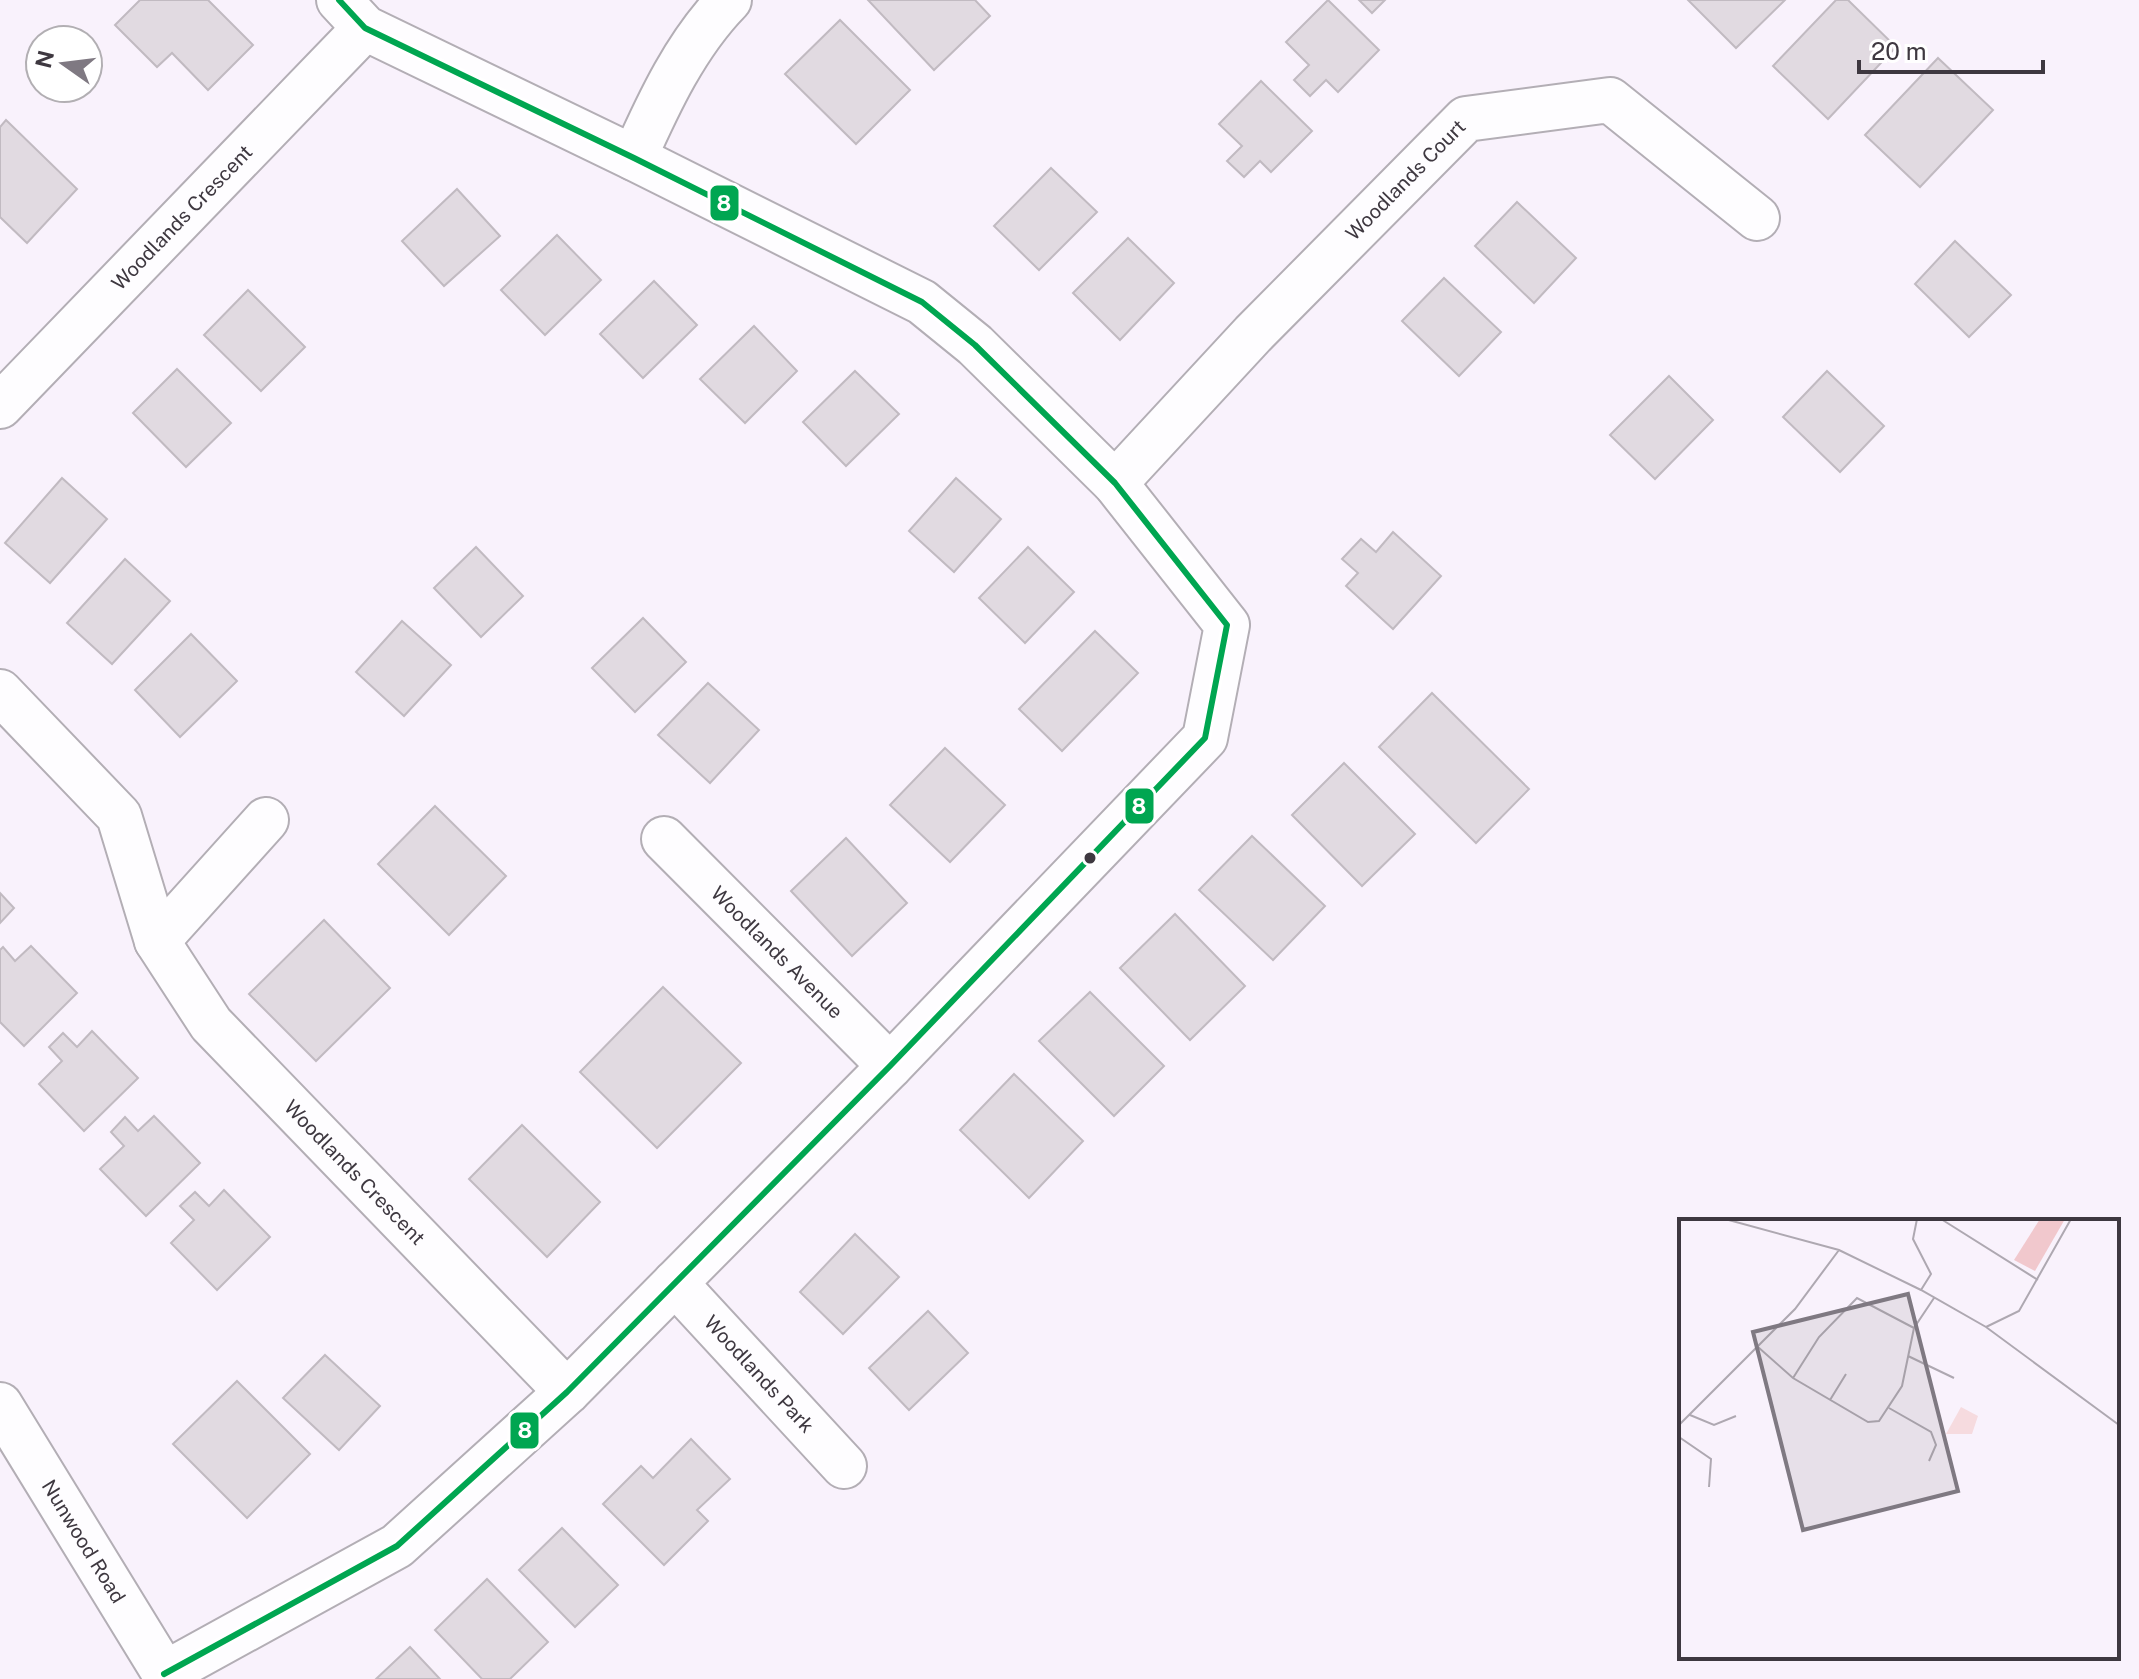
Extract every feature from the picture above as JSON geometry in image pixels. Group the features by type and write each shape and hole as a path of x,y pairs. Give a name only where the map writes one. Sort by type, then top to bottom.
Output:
{"street":[{"path":"634,158 666,86 715,15 729,0"},
{"path":"166,1676 397,1546 567,1392 890,1066 1205,738 1227,625 1115,483 975,345 922,302 352,14"},
{"name":"Woodlands Crescent","path":"0,406 352,14"},
{"name":"Woodlands Court","path":"1115,483 1253,334 1466,119 1610,100 1757,218"},
{"name":"Woodlands Crescent","path":"0,692 119,816 157,941 211,1024 567,1392"},
{"path":"157,941 266,820"},
{"name":"Woodlands Avenue","path":"664,839 890,1066"},
{"name":"Woodlands Park","path":"675,1283 844,1466"},
{"name":"Nunwood Road","path":"0,1405 166,1676"}],"building":[{"path":"140,0 208,0 253,45 208,90 172,53 157,67 115,25"},
{"path":"868,0 975,0 990,16 934,70"},
{"path":"1328,0 1379,50 1338,92 1326,80 1310,96 1294,80 1309,65 1286,42"},
{"path":"1359,0 1385,0 1372,13"},
{"path":"1688,0 1785,0 1736,48"},
{"path":"1836,0 1848,0 1896,47 1828,119 1773,66"},
{"path":"840,20 910,90 856,144 785,74"},
{"path":"1938,58 1993,110 1920,187 1865,135"},
{"path":"1261,81 1312,131 1271,172 1260,161 1244,177 1227,161 1242,146 1219,124"},
{"path":"6,120 77,189 27,243 0,217 0,127"},
{"path":"1051,168 1097,212 1039,270 994,226"},
{"path":"457,189 500,236 444,286 402,241"},
{"path":"1517,202 1576,258 1534,303 1475,246"},
{"path":"557,235 601,280 545,335 501,290"},
{"path":"1128,238 1174,283 1120,340 1073,293"},
{"path":"1955,241 2011,295 1969,337 1915,284"},
{"path":"1444,278 1501,332 1459,376 1402,321"},
{"path":"654,281 697,325 643,378 600,334"},
{"path":"248,290 305,347 261,391 204,335"},
{"path":"754,326 797,371 745,423 700,379"},
{"path":"177,369 231,423 186,467 133,413"},
{"path":"855,371 899,414 846,466 803,422"},
{"path":"1827,371 1884,426 1840,472 1783,417"},
{"path":"1669,376 1713,420 1655,479 1610,435"},
{"path":"62,478 107,519 50,583 5,543"},
{"path":"956,478 1001,519 954,572 909,531"},
{"path":"1393,532 1441,576 1393,629 1346,586 1358,573 1342,559 1361,539 1376,552"},
{"path":"476,547 523,596 481,637 434,588"},
{"path":"1028,547 1074,592 1025,643 979,598"},
{"path":"125,559 170,601 112,664 67,623"},
{"path":"643,618 686,662 635,712 592,668"},
{"path":"402,621 451,665 404,716 356,672"},
{"path":"1095,631 1138,673 1062,751 1019,709"},
{"path":"191,634 237,681 180,737 135,690"},
{"path":"708,683 759,730 710,783 658,735"},
{"path":"1432,693 1529,789 1476,843 1379,747"},
{"path":"945,748 1005,805 950,862 890,805"},
{"path":"1344,763 1415,834 1362,886 1292,815"},
{"path":"435,806 506,876 449,935 378,864"},
{"path":"1252,836 1325,906 1273,960 1199,890"},
{"path":"846,838 907,903 852,956 791,891"},
{"path":"0,893 14,908 0,923"},
{"path":"1175,914 1245,986 1190,1040 1120,968"},
{"path":"324,920 390,988 316,1061 249,994"},
{"path":"31,946 77,993 24,1046 0,1022 0,950 3,947 15,961"},
{"path":"663,987 741,1063 657,1148 580,1072"},
{"path":"1090,992 1164,1066 1114,1116 1039,1041"},
{"path":"92,1031 138,1078 84,1131 39,1084 62,1061 49,1047 63,1033 77,1047"},
{"path":"1014,1074 1083,1141 1029,1198 960,1130"},
{"path":"154,1116 200,1163 146,1216 100,1169 124,1146 111,1132 125,1117 138,1131"},
{"path":"522,1125 600,1202 547,1257 469,1179"},
{"path":"224,1190 270,1237 217,1290 171,1243 194,1220 180,1206 195,1192 209,1206"},
{"path":"855,1234 899,1277 843,1334 800,1292"},
{"path":"928,1311 968,1353 909,1410 869,1368"},
{"path":"325,1355 380,1406 339,1450 283,1398"},
{"path":"237,1381 310,1454 247,1518 173,1444"},
{"path":"691,1439 730,1479 697,1510 708,1521 664,1565 603,1504 641,1466 653,1478"},
{"path":"562,1528 618,1585 575,1627 519,1570"},
{"path":"487,1579 548,1642 510,1679 482,1679 435,1630"},
{"path":"410,1647 440,1679 376,1679"}],"transit line":[{"name":"8","path":"164,1674 397,1546 567,1392 890,1066 1205,738 1227,625 1115,483 975,345 922,302 365,28 339,0"}]}
